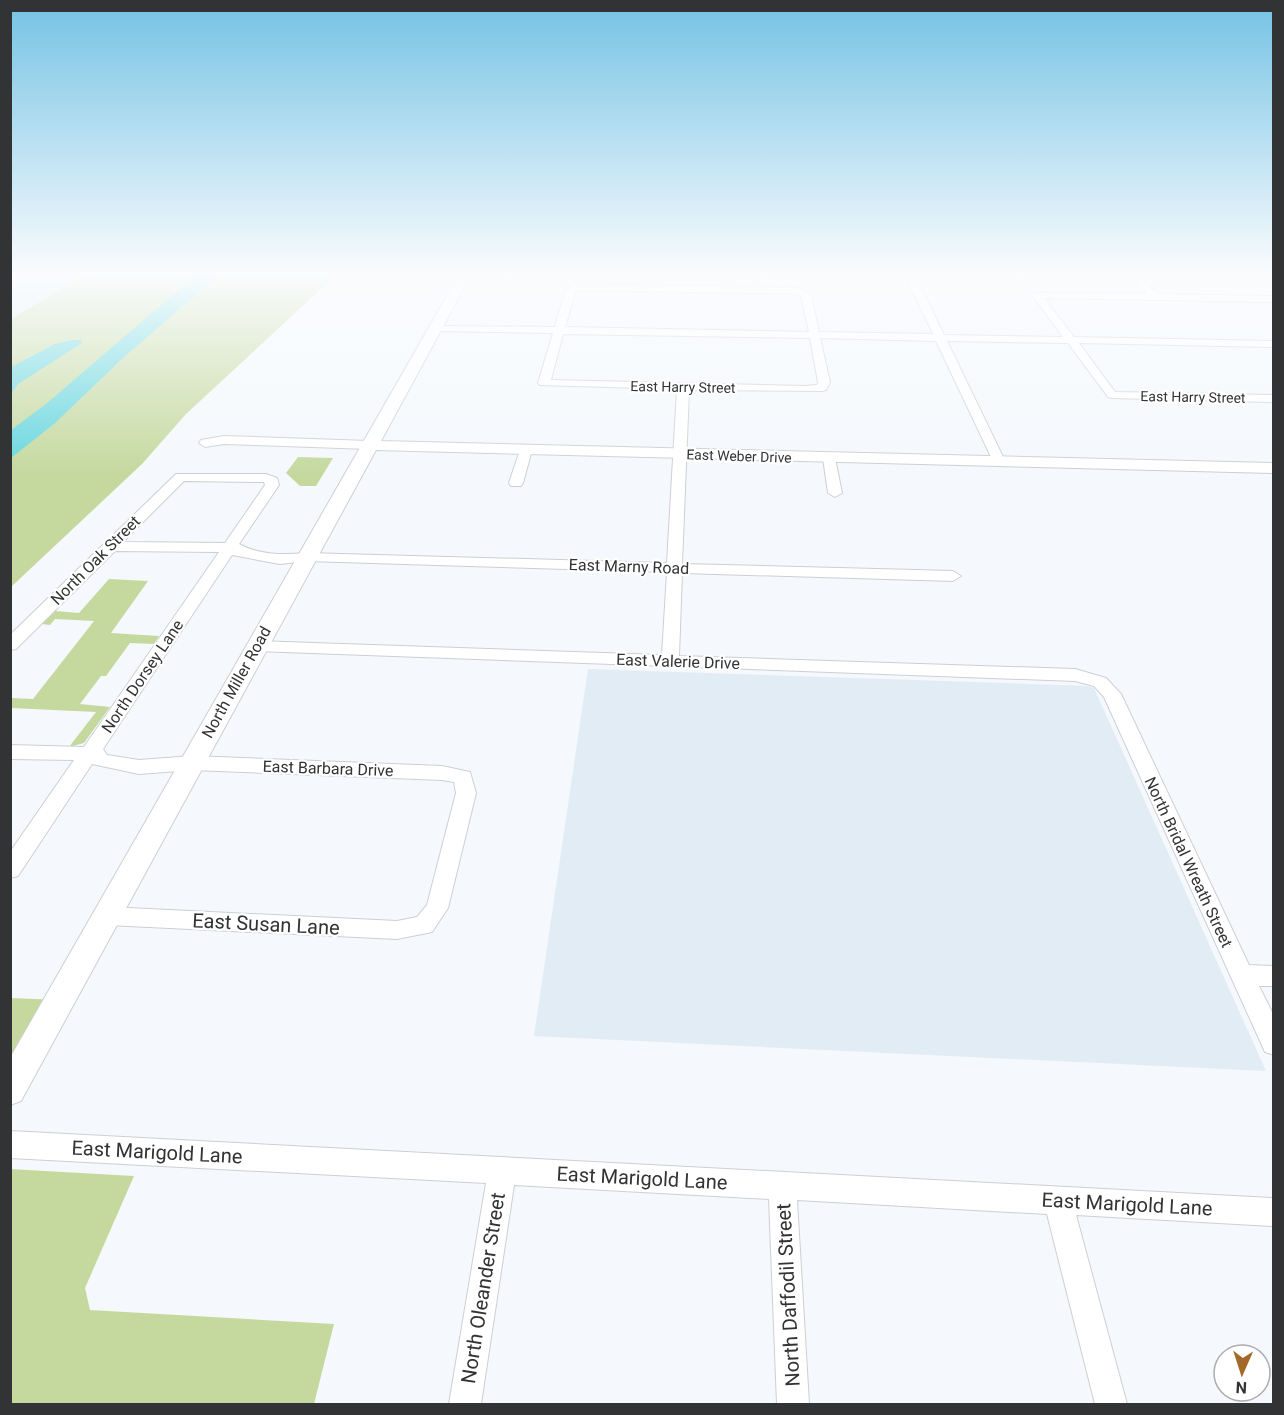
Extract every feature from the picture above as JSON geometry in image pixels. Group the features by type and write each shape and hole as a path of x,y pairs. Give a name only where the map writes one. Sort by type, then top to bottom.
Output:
{"street":[{"name":"North Miller Road","path":"10,1090 256,646 429,341"},
{"name":"East Harry Street","path":"555,341 544,383 822,388 824,382 815,341"},
{"path":"941,341 999,461"},
{"name":"East Harry Street","path":"1069,341 1112,395 1257,399 1270,404"},
{"path":"1121,341 1274,344"},
{"path":"670,661 683,387"},
{"name":"East Weber Drive","path":"205,443 224,440 369,446 1274,468"},
{"path":"516,483 526,450"},
{"path":"829,458 835,493"},
{"name":"North Oak Street","path":"10,645 108,546 181,477 266,478 272,481"},
{"name":"North Dorsey Lane","path":"10,870 89,756 272,481"},
{"name":"East Marny Road","path":"108,546 227,549 242,554 262,552 280,560 306,557 953,576"},
{"name":"East Valerie Drive","path":"256,646 1076,675 1100,682"},
{"name":"North Bridal Wreath Street","path":"1100,682 1112,694 1240,975 1274,1044"},
{"name":"East Barbara Drive","path":"10,752 89,756 103,764 117,758 163,767 192,763 442,773 463,777 466,793 437,908 424,925"},
{"name":"East Susan Lane","path":"108,916 397,930 424,925"},
{"path":"1240,975 1274,976"},
{"name":"East Marigold Lane","path":"10,1144 1274,1212"},
{"name":"North Oleander Street","path":"465,1404 502,1171"},
{"name":"North Daffodil Street","path":"782,1186 793,1404"},
{"path":"1058,1200 1111,1404"}],"shaded area":[{"path":"588,669 1089,686 1094,688 1266,1071 534,1036"}],"green space":[{"path":"11,341 265,341 186,414 142,464 11,587"},
{"path":"298,457 333,458 316,486 300,486 286,473"},
{"path":"109,579 148,581 111,633 159,636 154,644 130,643 106,676 101,676 80,704 110,707 84,743 69,747 96,712 11,708 11,698 33,699 94,621 55,619 50,625 42,624 55,611 79,613"},
{"path":"10,998 61,1000 11,1059"},
{"path":"10,1169 134,1176 85,1288 90,1310 334,1324 314,1404 11,1404"}],"water":[{"path":"68,341 81,341 82,343 18,384 11,394 11,367 55,344"},
{"path":"119,341 142,341 55,423 11,458 11,430 46,404"}]}
